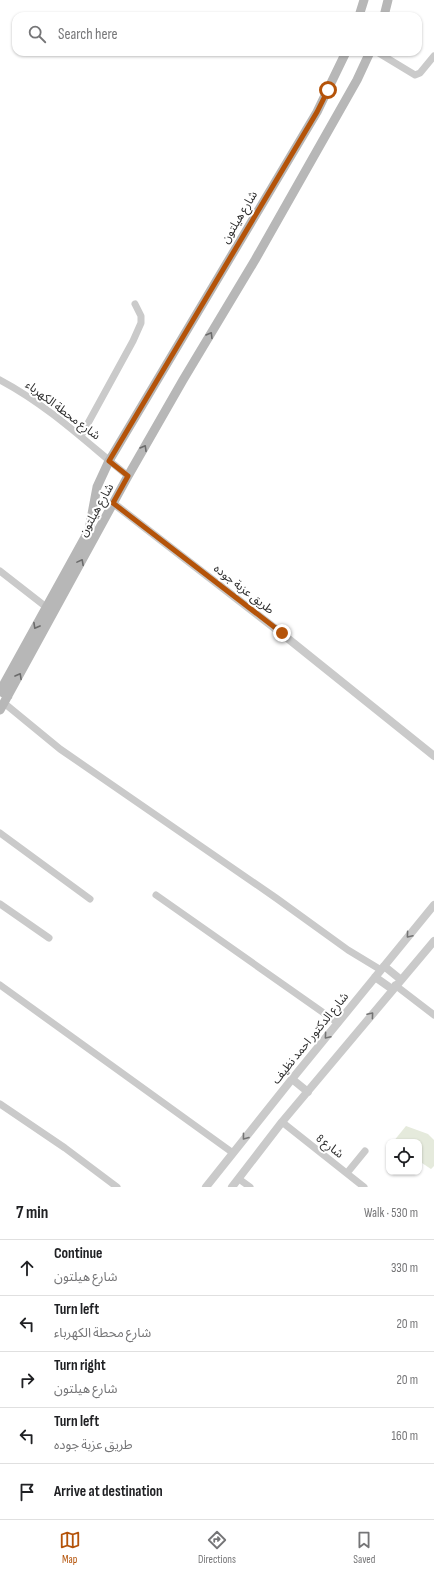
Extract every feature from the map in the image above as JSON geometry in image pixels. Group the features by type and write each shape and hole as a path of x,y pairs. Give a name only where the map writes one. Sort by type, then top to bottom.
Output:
{"main road":[{"path":"361,12 364,0"},
{"path":"385,12 388,0"},
{"name":"شارع هيلتون","path":"3,705 89,530 97,487 109,461 317,112 344,56"},
{"name":"شارع هيلتون","path":"0,690 50,610 183,380 255,260 351,91 368,56"},
{"path":"0,690 3,705"}],"street":[{"path":"384,56 415,74 420,73 434,56"},
{"path":"81,436 134,341 141,323 141,316 135,304"},
{"name":"شارع محطة الكهرباء","path":"0,380 35,400 81,436 128,476"},
{"name":"طريق عزبة جوده","path":"113,503 282,633 434,756"},
{"path":"0,571 50,610"},
{"path":"3,705 60,749 276,898 348,950 382,968 396,985 434,1015"},
{"path":"0,833 90,899"},
{"path":"156,895 338,1023"},
{"path":"0,904 49,938"},
{"name":"شارع الدكتور احمد نظيف","path":"206,1187 382,968 434,906"},
{"path":"232,1187 282,1122 434,941"},
{"path":"375,977 396,985"},
{"path":"0,985 233,1153"},
{"path":"292,1079 308,1092"},
{"path":"0,1104 65,1148 117,1187"},
{"name":"شارع 8","path":"282,1122 364,1187"},
{"path":"347,1173 365,1151"},
{"path":"239,1179 250,1187"}],"shaded area":[{"path":"406,1126 428,1134 434,1140 434,1166 431,1169 422,1163 422,1139 395,1139"}],"route":[{"path":"282,633 113,503 128,476 109,461 235,247 317,112 328,90"}]}
